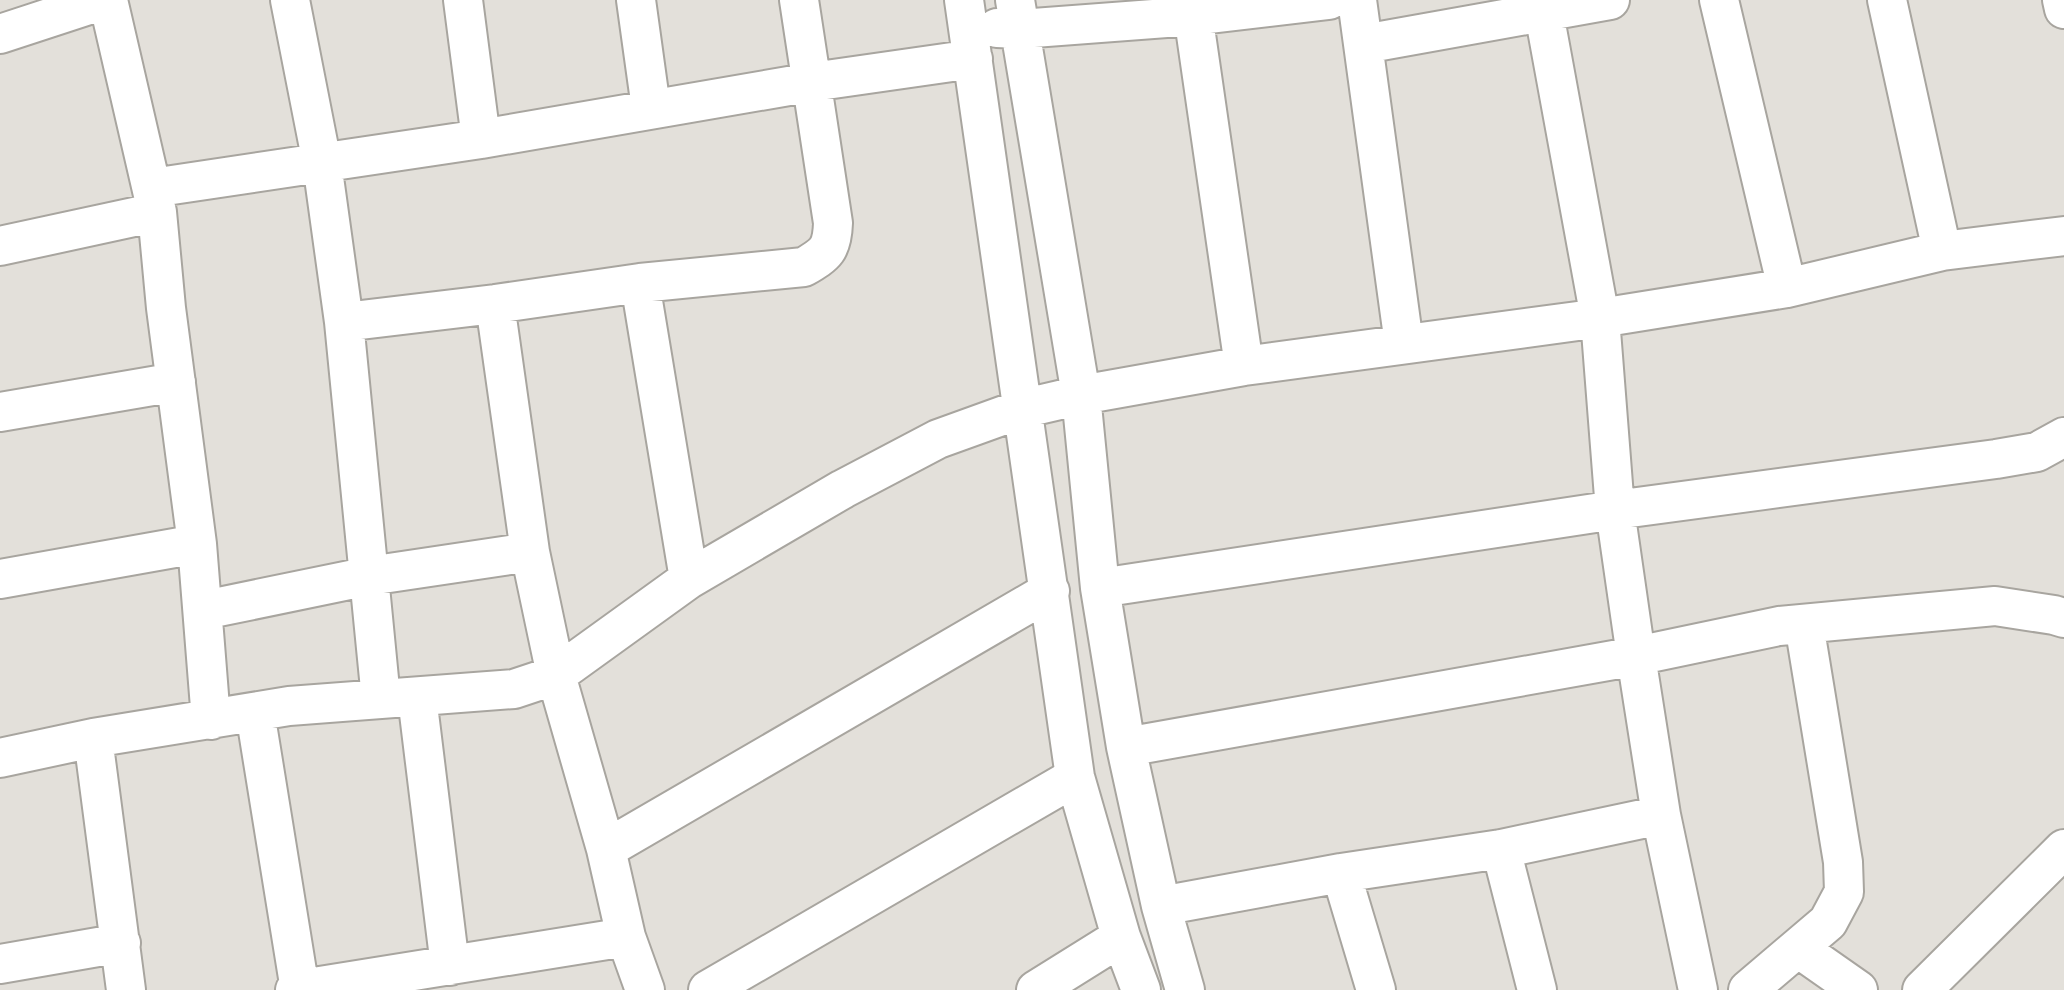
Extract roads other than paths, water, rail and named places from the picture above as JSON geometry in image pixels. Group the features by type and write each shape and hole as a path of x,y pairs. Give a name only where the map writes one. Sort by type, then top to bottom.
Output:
{"street":[{"path":"0,34 106,0 155,200 197,544 211,720"},
{"path":"290,0 322,163 344,322 369,576 399,698 450,966"},
{"path":"463,0 481,139"},
{"path":"636,0 651,108"},
{"path":"344,322 640,283 804,267 820,257 832,243 834,223 799,0"},
{"path":"0,246 155,200 322,163 481,139 812,82 1018,14 1329,0"},
{"path":"1357,0 1404,344"},
{"path":"1364,44 1610,0"},
{"path":"1719,0 1787,288"},
{"path":"1887,0 1942,251"},
{"path":"2062,0 2064,9"},
{"path":"1192,8 1244,366"},
{"path":"1544,13 1600,318 1615,510 1661,815 1698,990"},
{"path":"1018,14 1081,395 1100,588 1126,747 1161,906 1185,990"},
{"path":"968,29 1075,777 1121,937 1141,990"},
{"path":"0,758 93,738 289,706 514,689 556,675 689,579 843,489 938,439 1021,409 1081,395 1244,366 1600,318 1787,288 1942,251 2064,236"},
{"path":"640,283 689,579"},
{"path":"495,304 530,552 556,675 606,849 626,937 645,990"},
{"path":"0,412 176,382"},
{"path":"1100,588 1615,510 1996,459 2037,452 2064,437"},
{"path":"0,579 197,544"},
{"path":"204,610 369,576 530,552"},
{"path":"606,849 1050,592"},
{"path":"1126,747 1636,656 1779,626 1994,606 2064,618"},
{"path":"1748,990 1828,922 1844,892 1843,862 1804,624"},
{"path":"255,712 299,990 404,981 450,966 626,937"},
{"path":"93,738 126,990"},
{"path":"708,990 1075,777"},
{"path":"1161,906 1341,873 1501,849 1661,815"},
{"path":"1501,849 1537,990"},
{"path":"1922,990 2064,849"},
{"path":"1341,873 1376,990"},
{"path":"1037,990 1121,937"},
{"path":"0,964 121,943"},
{"path":"1798,948 1858,990"}]}
